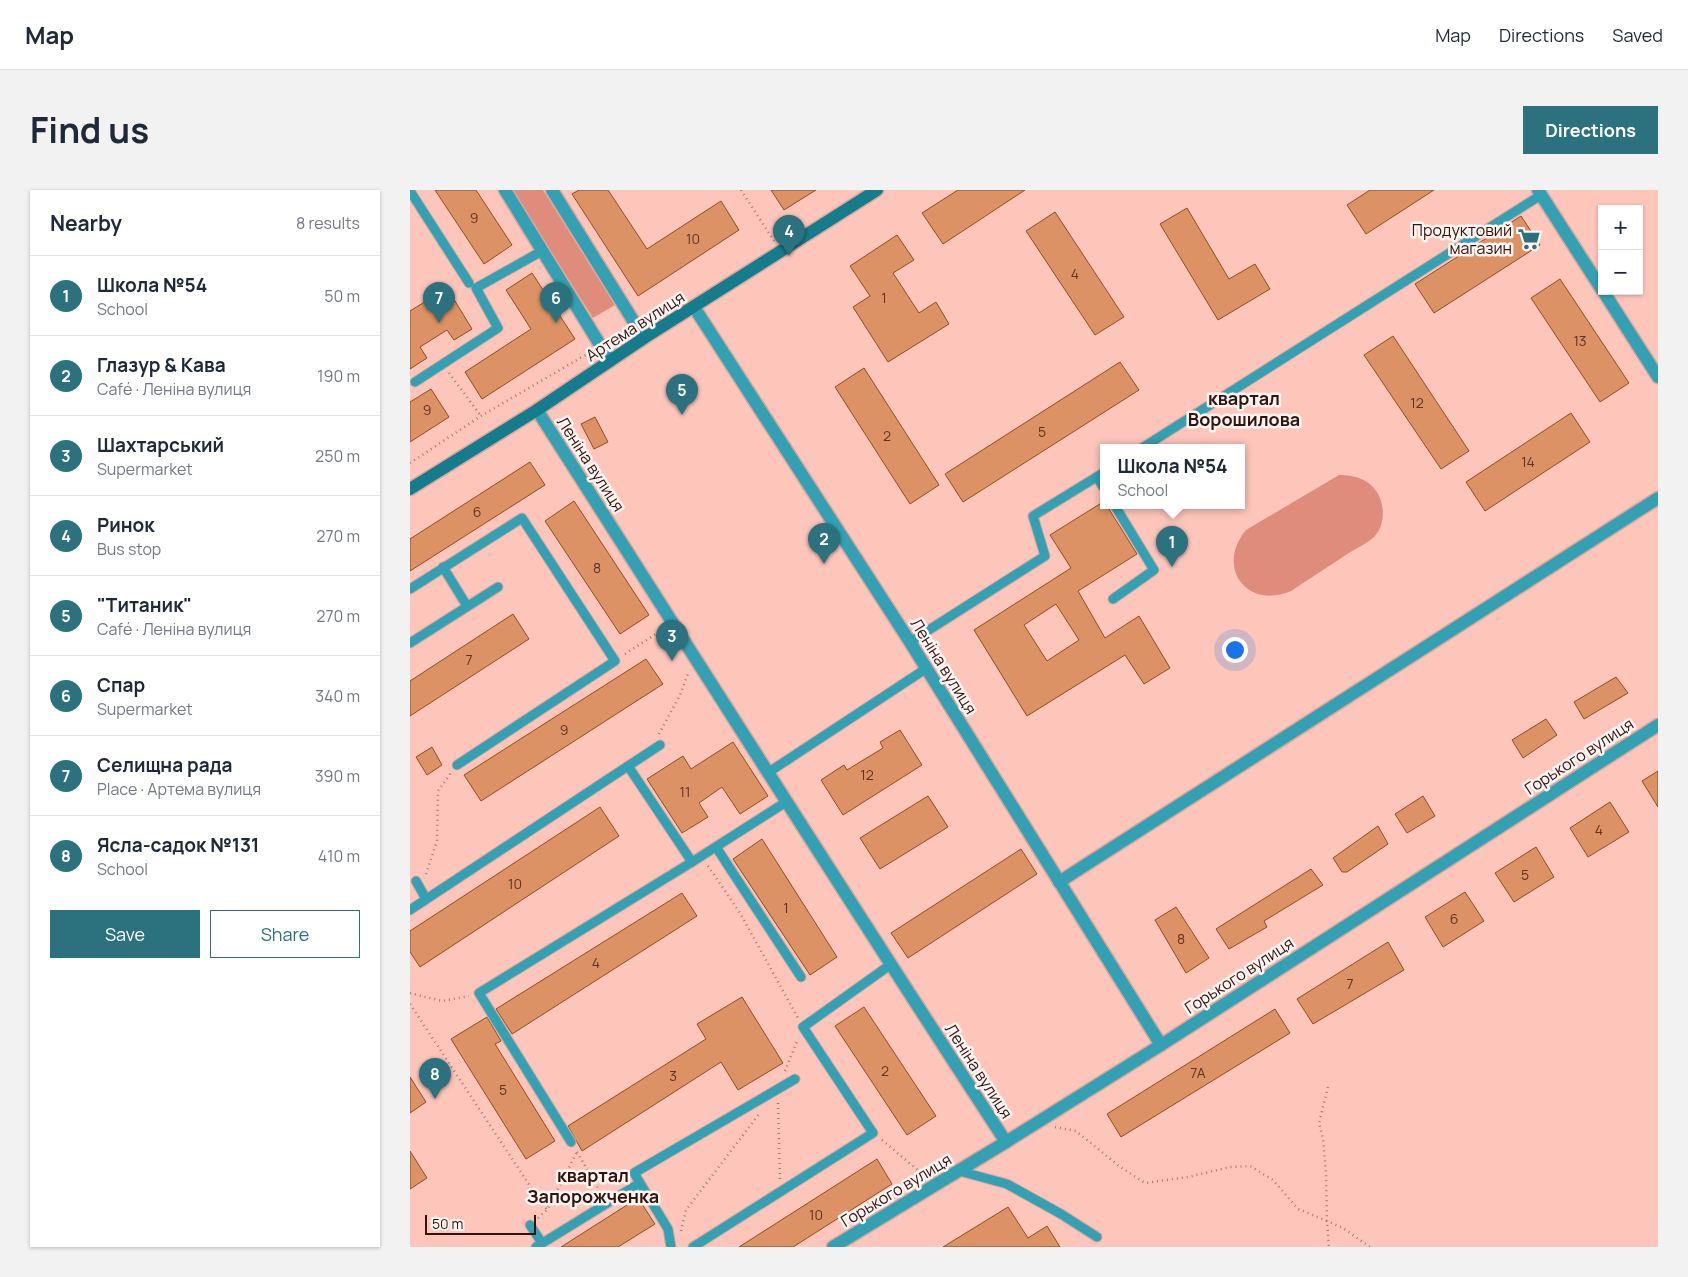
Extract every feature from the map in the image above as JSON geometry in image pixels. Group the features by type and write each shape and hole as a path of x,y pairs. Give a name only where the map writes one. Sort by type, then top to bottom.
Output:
{"street":[{"path":"505,190 610,361"},
{"path":"552,190 644,338"},
{"name":"Артема вулиця","path":"410,489 537,410 644,338 878,190"},
{"path":"1543,192 1598,283"},
{"path":"1605,295 1658,377"},
{"name":"Леніна вулиця","path":"694,307 927,668 1160,1045"},
{"name":"Леніна вулиця","path":"537,410 890,965 1006,1142"},
{"path":"1059,882 1658,498"},
{"name":"Горького вулиця","path":"833,1247 1006,1142 1160,1045 1658,725"}],"lane":[{"path":"410,191 469,282"},
{"path":"1148,444 1543,192"},
{"path":"415,382 498,328 476,288 542,251"},
{"path":"910,642 1045,556 1033,516 1100,475"},
{"path":"1113,600 1154,570 1117,509"},
{"path":"410,589 522,518 615,660 457,765"},
{"path":"443,567 467,606"},
{"path":"410,643 498,587"},
{"path":"769,772 927,668"},
{"path":"410,910 660,745"},
{"path":"628,766 692,862"},
{"path":"571,1142 479,994 716,848 786,802"},
{"path":"716,848 801,977"},
{"path":"416,881 426,899"},
{"path":"693,1247 873,1133 803,1027 890,965"},
{"path":"671,1247 668,1229 634,1173 795,1080"},
{"path":"959,1170 1007,1184 1061,1214 1097,1237"},
{"path":"530,1226 539,1245 640,1183"}],"path":[{"path":"741,190 780,252"},
{"path":"410,463 481,416 601,346"},
{"path":"442,364 481,416"},
{"path":"615,660 673,622"},
{"path":"649,753 680,695 694,656"},
{"path":"421,890 438,841 438,791 457,765"},
{"path":"701,857 740,913 803,1027 778,1089 780,1192"},
{"path":"410,992 442,1001 479,994"},
{"path":"410,1004 530,1186 548,1210"},
{"path":"1328,1087 1319,1123 1326,1172 1329,1247"},
{"path":"679,1238 686,1210 760,1112"},
{"path":"1053,1127 1076,1131 1119,1166 1146,1183 1188,1177 1230,1167 1250,1166 1273,1180 1298,1209 1343,1228 1370,1247"},
{"path":"873,1133 935,1185"},
{"path":"571,1142 607,1202"},
{"path":"530,1226 548,1210 577,1152"}],"shaded area":[{"path":"512,190 543,190 615,305 593,318"},
{"path":"1339,475 1361,479 1375,489 1383,510 1382,522 1378,532 1369,541 1291,591 1275,595 1261,595 1249,590 1240,582 1235,571 1234,558 1237,544 1246,530"}],"building":[{"path":"435,190 476,190 512,245 484,264"},
{"path":"579,190 608,190 647,249 721,201 739,230 638,296 572,194"},
{"path":"771,190 816,190 784,210"},
{"path":"958,190 1025,190 943,244 922,213"},
{"path":"1370,190 1434,190 1366,234 1347,205"},
{"path":"1187,208 1229,279 1255,264 1270,289 1218,320 1160,224"},
{"path":"1055,212 1124,317 1095,335 1026,231"},
{"path":"1521,216 1540,245 1434,313 1415,284"},
{"path":"897,235 914,260 893,273 919,313 936,302 949,324 888,362 853,307 870,296 850,266"},
{"path":"532,273 575,339 482,399 465,372 531,329 506,290"},
{"path":"1560,279 1629,383 1600,402 1531,298"},
{"path":"447,288 472,329 454,340 447,330 420,347 427,358 410,369 410,311"},
{"path":"1393,336 1469,451 1441,469 1364,355"},
{"path":"1120,362 1139,390 963,502 945,474"},
{"path":"864,368 939,485 910,504 835,387"},
{"path":"431,389 449,417 410,442 410,402"},
{"path":"1571,413 1590,442 1485,511 1466,482"},
{"path":"595,417 608,442 594,449 581,424"},
{"path":"530,462 545,485 410,571 410,539"},
{"path":"574,501 649,615 620,634 545,521"},
{"path":"1100,504 1100,509 1109,509 1137,554 1078,591 1105,638 1139,616 1170,668 1144,684 1125,655 1027,716 974,630 1071,568 1050,535","holes":["1056,604 1079,640 1047,661 1024,625"]},
{"path":"513,614 529,639 410,716 410,681"},
{"path":"646,659 663,684 481,801 464,775"},
{"path":"1616,677 1628,693 1584,719 1574,702"},
{"path":"1546,719 1557,735 1523,758 1512,740"},
{"path":"900,730 922,765 843,815 821,780 844,765 847,770 883,748 880,742"},
{"path":"733,742 768,796 740,814 722,787 699,803 708,817 682,833 647,779 683,756 691,769"},
{"path":"432,747 442,765 427,775 416,757"},
{"path":"1658,771 1658,807 1642,781"},
{"path":"928,796 948,827 880,869 860,838"},
{"path":"1423,796 1435,816 1407,833 1395,814"},
{"path":"1610,802 1629,832 1588,857 1570,828"},
{"path":"600,807 619,836 420,967 410,952 410,931"},
{"path":"1378,826 1388,844 1347,872 1342,872 1333,858"},
{"path":"762,839 837,957 810,975 733,859"},
{"path":"1536,847 1554,877 1514,902 1495,873"},
{"path":"1021,849 1037,874 908,958 891,933"},
{"path":"1311,869 1323,885 1264,921 1267,927 1229,949 1216,929"},
{"path":"1465,892 1484,921 1443,947 1425,917"},
{"path":"682,893 697,916 512,1034 496,1009"},
{"path":"1176,907 1209,958 1186,973 1155,920"},
{"path":"1388,942 1404,970 1313,1024 1297,999"},
{"path":"742,997 783,1063 738,1090 721,1062 582,1151 568,1126 706,1039 697,1024"},
{"path":"864,1007 936,1116 907,1135 835,1026"},
{"path":"1275,1009 1290,1033 1121,1137 1107,1114"},
{"path":"487,1017 501,1041 495,1044 555,1141 526,1159 451,1039"},
{"path":"410,1077 426,1102 410,1113"},
{"path":"410,1151 427,1178 410,1189"},
{"path":"877,1159 892,1184 793,1247 739,1247"},
{"path":"638,1198 655,1224 618,1247 561,1247"},
{"path":"1008,1207 1028,1238 1047,1226 1060,1247 943,1247"}],"place":[{"name":"Продуктовий магазин","path":"1529,239"},
{"name":"Ринок","path":"789,256"},
{"name":"Селищна рада","path":"439,323"},
{"name":"Спар","path":"556,323"},
{"name":"\"Титаник\"","path":"682,415"},
{"name":"Глазур & Кава","path":"824,564"},
{"name":"Школа №54","path":"1172,567"},
{"name":"Шахтарський","path":"672,661"},
{"name":"Ясла-садок №131","path":"435,1099"}],"district":[{"name":"квартал Ворошилова","path":"1244,409"},
{"name":"квартал Запорожченка","path":"593,1186"}]}
